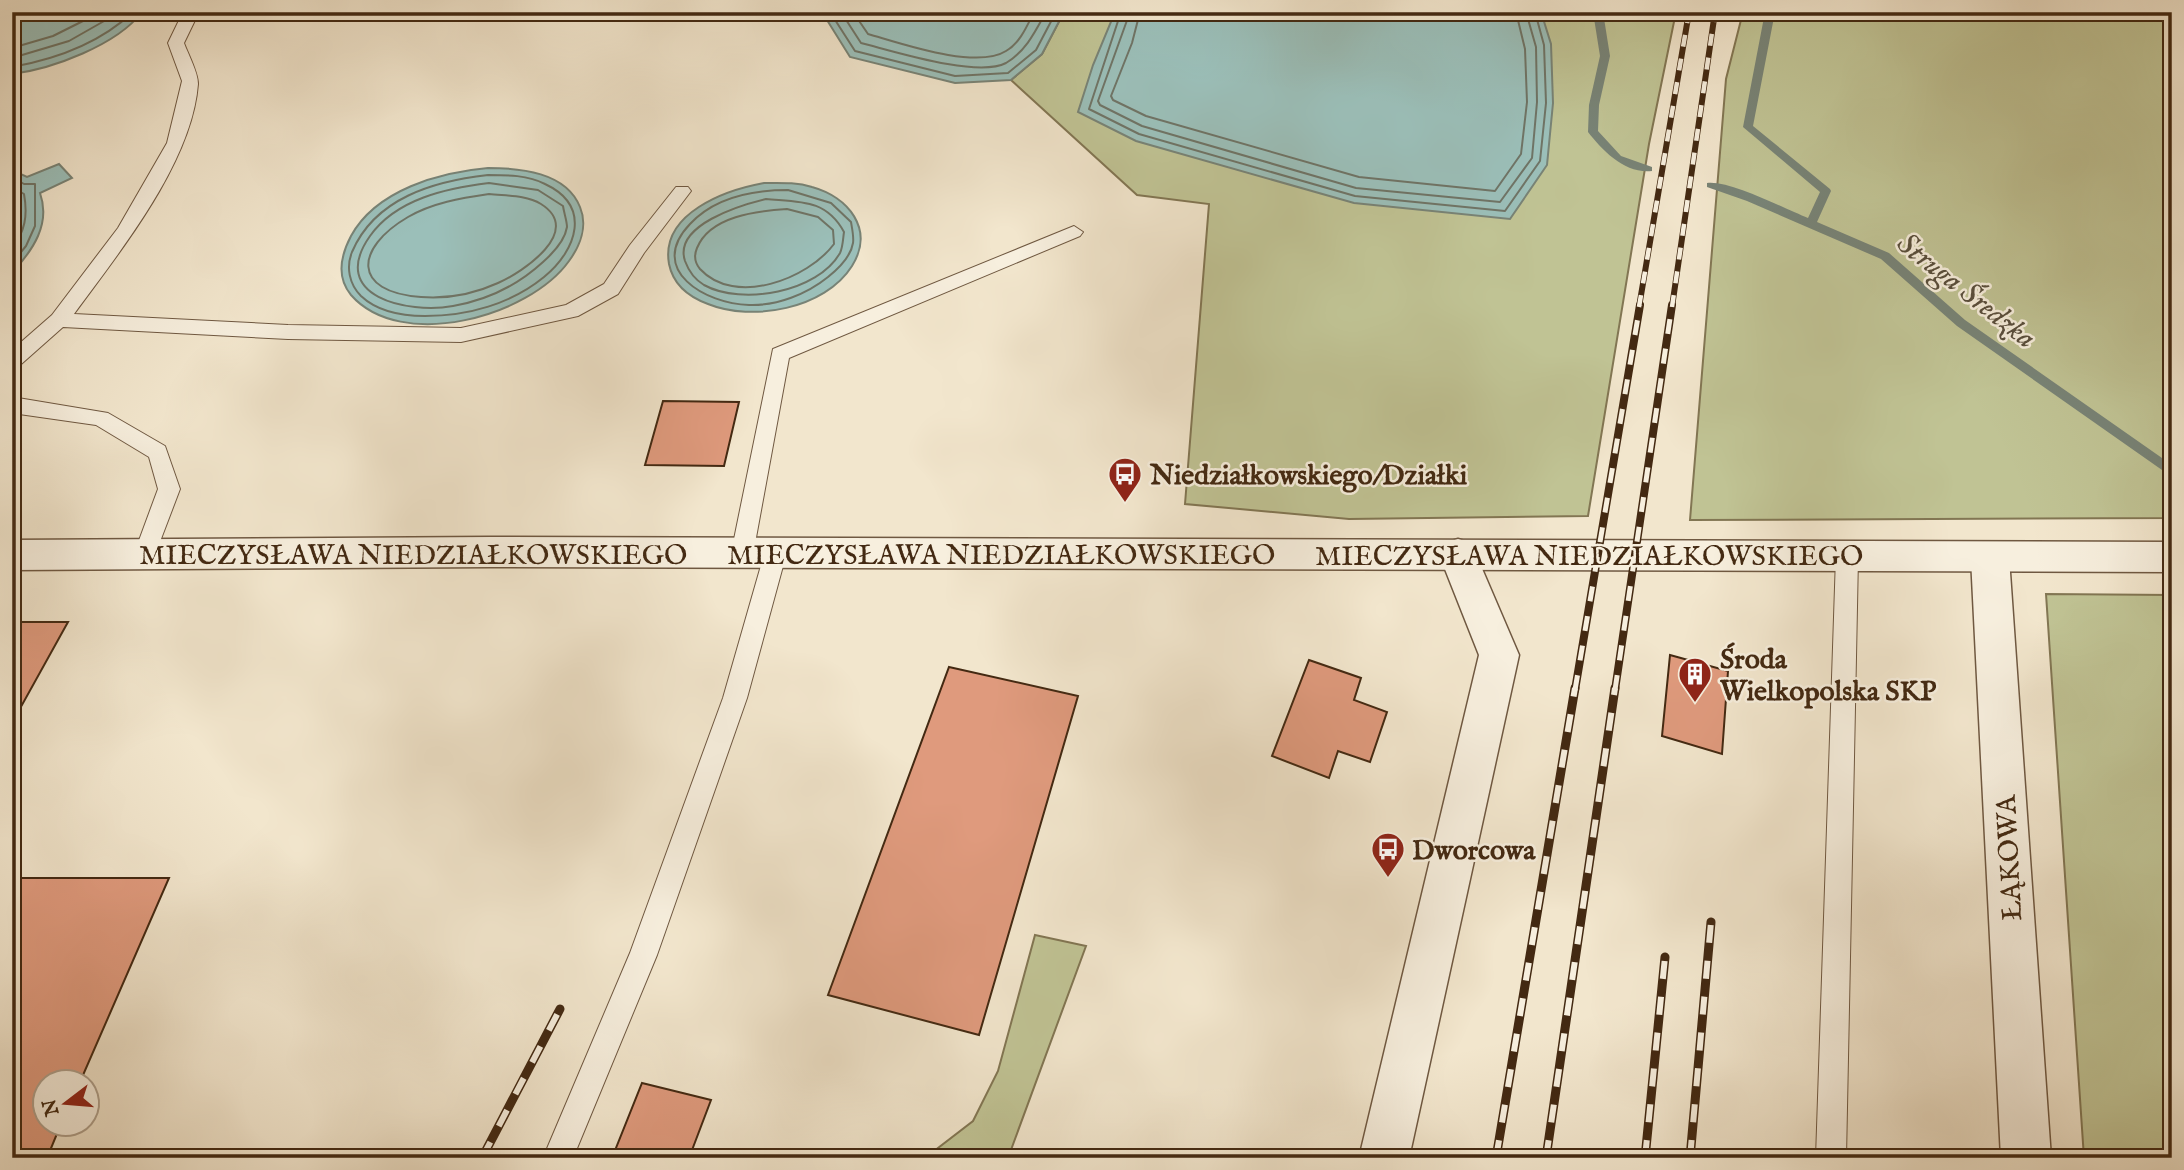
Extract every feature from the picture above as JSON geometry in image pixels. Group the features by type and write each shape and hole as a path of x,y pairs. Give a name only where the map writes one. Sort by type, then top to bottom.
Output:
{"street":[{"name":"MIECZYSŁAWA NIEDZIAŁKOWSKIEGO","path":"12,555 503,552 2172,557"},
{"path":"1384,1158 1499,655 1458,554"},
{"name":"ŁĄKOWA","path":"1990,558 2026,1158"}],"lane":[{"path":"12,361 58,320 125,231 176,143 190,81 176,43 191,12"},
{"path":"58,320 288,331 461,335 571,311 611,289 637,249 682,191"},
{"path":"558,1158 643,956 735,698 758,554 780,354 1074,232"},
{"path":"12,405 101,418 158,452 169,489 145,554"},
{"path":"1831,1158 1847,557"}],"green space":[{"path":"1064,12 1676,12 1649,144 1588,516 1349,519 1185,504 1209,204 1137,195 1011,80 1042,54"},
{"path":"1743,12 2172,12 2172,518 1690,520 1726,79"},
{"path":"2046,594 2172,595 2172,1158 2084,1158"},
{"path":"1035,935 1086,946 1008,1158 925,1158 973,1121 998,1071"}],"water":[{"path":"12,12 142,12 117,35 83,54 46,67 12,74"},
{"path":"822,12 1064,12 1042,54 1011,80 955,83 850,57"},
{"path":"1115,12 1541,12 1551,44 1553,103 1547,165 1510,219 1354,203 1136,141 1078,112 1093,65"},
{"path":"59,164 72,178 40,193 43,204 42,226 33,246 12,273 12,170 27,177"},
{"path":"488,168 527,171 553,179 573,195 580,207 583,228 579,242 569,261 550,281 525,298 496,311 464,320 431,324 401,322 373,312 351,295 343,281 345,251 362,220 376,207 393,195 430,179"},
{"path":"764,183 812,187 837,198 847,207 859,227 861,239 852,266 840,281 824,293 786,308 745,312 726,309 694,298 678,284 669,264 669,246 675,231 685,218 715,198"}],"building":[{"path":"663,401 739,402 724,466 645,465"},
{"path":"12,622 68,622 12,723"},
{"name":"Środa Wielkopolska SKP","path":"1670,655 1728,671 1722,754 1662,736"},
{"path":"1309,660 1361,678 1354,700 1387,712 1370,762 1338,751 1329,778 1272,756"},
{"path":"949,667 1078,696 979,1035 828,995"},
{"path":"12,878 169,878 86,1068 32,1068 32,1138 55,1138 47,1158 12,1158"},
{"path":"642,1083 711,1100 689,1158 612,1158"}],"waterway":[{"name":"Struga Średzka","path":"1598,12 1605,56 1594,105 1593,132 1617,158 1648,169"},
{"path":"1770,12 1748,127 1826,191 1811,224"},
{"name":"Struga Średzka","path":"1711,185 1751,198 1811,224"},
{"name":"Struga Średzka","path":"1811,224 1885,256 1961,323 2172,472"}],"railway":[{"path":"1639,307 1689,12"},
{"path":"1672,307 1715,12"},
{"path":"1575,690 1640,305"},
{"path":"1615,690 1672,305"},
{"path":"1496,1158 1575,688"},
{"path":"1546,1158 1615,688"},
{"path":"1690,1158 1711,922"},
{"path":"1645,1158 1665,957"},
{"path":"482,1158 560,1009"}],"place":[{"name":"Niedziałkowskiego/Działki","path":"1125,504"},
{"name":"Środa Wielkopolska SKP","path":"1695,704"},
{"name":"Dworcowa","path":"1388,879"}]}
